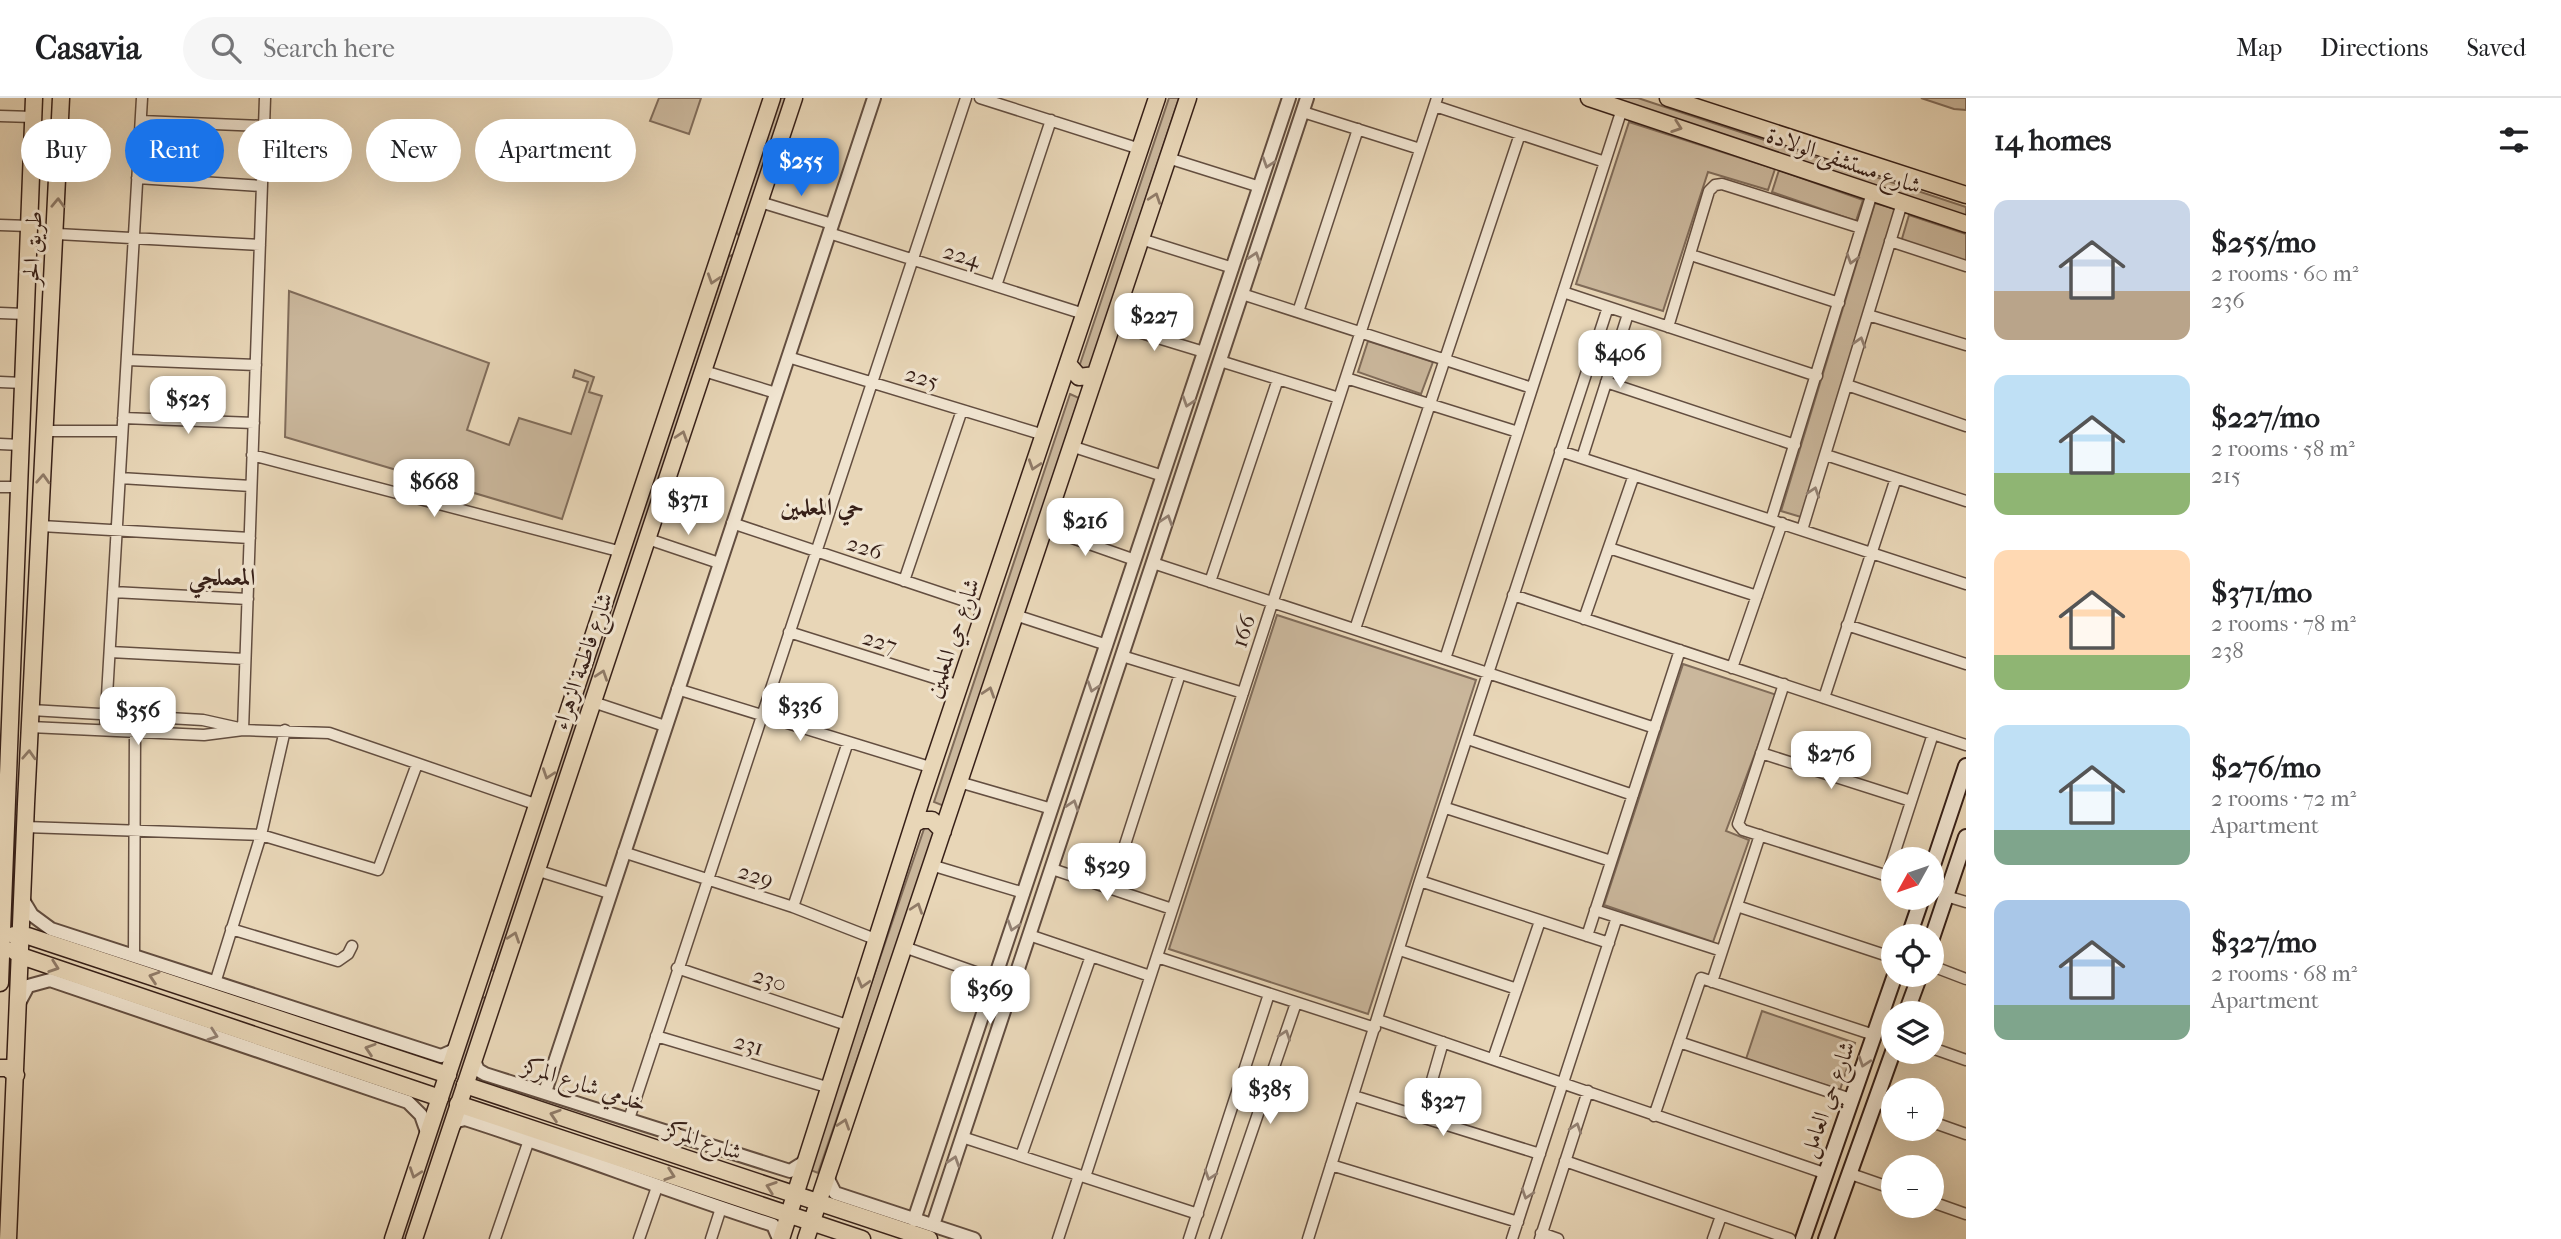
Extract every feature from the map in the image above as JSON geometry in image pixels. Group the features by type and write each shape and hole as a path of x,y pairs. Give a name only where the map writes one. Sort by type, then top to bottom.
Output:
{"main road":[{"name":"طريق الحر","path":"8,1239 16,1075 8,1056 19,1003 20,958 8,937 2,899 7,804 6,694 21,444 33,98"},
{"name":"طريق الحر","path":"0,982 8,937 23,900 48,358 57,234 61,98"},
{"name":"شارع فاطمة الزهراء","path":"393,1239 428,1135 448,1064 476,990 772,98"},
{"name":"شارع فاطمة الزهراء","path":"414,1239 471,1076 536,870 794,98"},
{"name":"شارع حي المعلمين","path":"780,1239 923,794 1157,98"},
{"path":"806,1239 1188,98"},
{"name":"شارع مستشفى الولادة","path":"1589,98 1966,224"},
{"name":"شارع مستشفى الولادة","path":"1668,98 1966,195"},
{"path":"730,229 738,236 749,236"},
{"path":"722,254 733,253 740,262"},
{"path":"24,360 36,365 48,358"},
{"path":"1068,365 1079,377 1096,375"},
{"path":"23,381 36,375 47,383"},
{"path":"1058,393 1065,390 1077,392 1085,405"},
{"path":"1941,847 1960,800 1966,765"},
{"path":"923,794 934,807 951,805"},
{"path":"7,804 17,808 26,804"},
{"path":"914,824 928,819 936,822 943,831"},
{"path":"6,823 17,821 25,827"},
{"path":"1937,924 1966,837"},
{"path":"436,1101 317,1064 11,955 8,937 299,1017 448,1064"},
{"path":"483,969 491,976 501,976"},
{"name":"شارع حي العامل","path":"1803,1239 1891,987"},
{"path":"476,990 486,991 494,998"},
{"name":"شارع حي العامل","path":"1826,1239 1888,1064"},
{"path":"0,1068 11,1070 16,1075"},
{"name":"شارع المركز","path":"471,1076 669,1152 796,1195 821,1195 931,1232"},
{"name":"شارع المركز","path":"460,1108 631,1170 789,1215 860,1239"},
{"path":"669,1152 674,1135"}],"street":[{"path":"141,119 142,98"},
{"path":"264,119 265,98"},
{"path":"545,1092 874,98"},
{"path":"629,1119 706,879 966,98"},
{"path":"980,98 1140,149"},
{"path":"914,1220 1290,98"},
{"path":"931,1232 1307,98"},
{"path":"1436,102 1605,162"},
{"name":"166","path":"1058,1239 1157,957 1436,102"},
{"path":"1445,659 1622,109"},
{"path":"1303,112 1420,149"},
{"path":"0,116 33,117"},
{"path":"996,286 1051,120"},
{"path":"1298,312 1358,130"},
{"path":"1354,629 1520,134"},
{"path":"1168,158 1260,187"},
{"path":"105,730 137,182"},
{"path":"200,182 262,186"},
{"path":"243,730 262,182"},
{"path":"1668,327 1709,191 1718,184 1861,228"},
{"path":"1732,668 1757,596 1795,445 1872,193"},
{"name":"224","path":"760,202 912,260 1084,314"},
{"path":"1802,530 1902,203"},
{"path":"0,225 29,226"},
{"path":"57,234 260,245"},
{"path":"1141,239 1233,268"},
{"path":"1890,241 1966,266"},
{"path":"1691,255 1839,303"},
{"path":"1563,292 1817,376"},
{"path":"1242,294 1532,388"},
{"path":"1310,1238 1420,881 1608,307"},
{"path":"1219,310 1225,320 1235,315"},
{"path":"0,313 26,314"},
{"path":"1582,458 1628,314"},
{"path":"1868,315 1966,345"},
{"path":"1112,324 1204,352"},
{"path":"1212,331 1222,327 1228,337"},
{"name":"225","path":"788,357 1044,435"},
{"path":"127,360 256,365"},
{"path":"1220,361 1339,398"},
{"path":"704,371 776,393"},
{"path":"1346,378 1518,432"},
{"path":"1210,582 1278,379"},
{"path":"0,382 23,381"},
{"path":"1606,382 1795,445"},
{"path":"1847,386 1966,426"},
{"path":"904,580 962,410"},
{"path":"123,418 254,423"},
{"path":"45,430 122,431"},
{"path":"0,444 21,444"},
{"path":"1072,446 1163,476"},
{"path":"1559,451 1966,584"},
{"path":"1826,455 1966,501"},
{"path":"253,456 622,552"},
{"path":"1584,619 1634,475"},
{"path":"120,478 251,486"},
{"path":"1824,698 1896,478"},
{"path":"0,487 19,487"},
{"name":"226","path":"732,523 986,608"},
{"path":"41,526 250,538"},
{"path":"1044,528 1135,560"},
{"path":"648,539 719,563"},
{"path":"1609,548 1757,596"},
{"path":"1153,563 1654,728"},
{"path":"1127,585 1133,596 1144,590"},
{"path":"113,592 248,599"},
{"path":"1513,595 1966,745"},
{"path":"1120,607 1130,603 1136,613"},
{"path":"1015,615 1107,645"},
{"path":"1847,625 1966,664"},
{"name":"227","path":"789,632 960,687"},
{"path":"1587,936 1680,650"},
{"path":"110,652 245,659"},
{"path":"1122,656 1243,693"},
{"path":"1111,888 1180,674"},
{"path":"1783,684 1738,824 1743,830 1881,874"},
{"path":"677,689 933,768"},
{"path":"593,702 665,726"},
{"path":"31,710 212,721 243,730"},
{"path":"30,727 213,734 243,730 329,733 538,804"},
{"path":"215,983 261,835 285,730"},
{"path":"134,956 135,732"},
{"path":"1898,847 1933,734"},
{"path":"1468,739 1633,795"},
{"path":"793,907 849,742"},
{"path":"1761,753 1911,801"},
{"path":"25,827 261,835 378,870 418,764"},
{"path":"959,782 1052,809"},
{"path":"1446,808 1611,861"},
{"path":"1712,982 1760,835"},
{"name":"229","path":"623,852 793,907 876,939"},
{"path":"931,865 1024,893"},
{"path":"1052,869 1172,909"},
{"path":"536,870 609,893"},
{"path":"1420,881 1609,943"},
{"path":"1946,896 1966,902"},
{"path":"23,900 32,915 51,929 215,983 299,1017 441,1056 448,1064"},
{"path":"1737,906 1881,954"},
{"path":"1595,910 1722,951"},
{"path":"1513,1239 1617,917"},
{"path":"1493,1059 1540,921"},
{"path":"231,929 338,961 344,959 352,946"},
{"path":"1029,935 1150,976"},
{"path":"904,947 995,979"},
{"path":"1400,950 1517,989"},
{"path":"1021,1156 1091,956"},
{"path":"1157,957 1296,1003 1443,1042 1824,1173"},
{"name":"230","path":"677,968 850,1026"},
{"path":"1944,971 1966,979"},
{"path":"1654,1116 1701,978 1874,1035"},
{"path":"19,1003 29,986 50,980 317,1064 408,1102 421,1115 428,1135"},
{"path":"1189,1239 1269,994"},
{"path":"1215,1239 1296,1003"},
{"path":"981,1023 987,1033 998,1029"},
{"name":"231","path":"656,1036 830,1088"},
{"path":"972,1047 977,1042 985,1042 990,1053"},
{"path":"1422,1115 1443,1042"},
{"path":"1679,1042 1851,1099"},
{"path":"1944,1052 1966,1060"},
{"name":"خدمي شارع المركز","path":"471,1076 478,1070 790,1171 803,1165 808,1157"},
{"path":"1558,1239 1541,1236 1588,1091"},
{"path":"1353,1096 1422,1115 1540,1154"},
{"path":"1874,1101 1881,1103"},
{"path":"450,1132 452,1126 465,1119 631,1170 657,1187 773,1225 780,1239"},
{"path":"1944,1126 1966,1134"},
{"path":"962,1137 1198,1213"},
{"path":"495,1239 529,1140"},
{"path":"1565,1161 1790,1239"},
{"path":"1331,1165 1518,1222"},
{"path":"830,1168 828,1179 835,1193 864,1210 914,1220 931,1232 974,1239"},
{"path":"1848,1173 1881,1184"},
{"path":"639,1239 657,1187"},
{"path":"924,1191 925,1197 931,1202 939,1201 943,1195"},
{"path":"1944,1206 1966,1214"},
{"path":"711,1239 722,1208"},
{"path":"1713,1239 1721,1216"}],"shaded area":[{"path":"659,98 701,98 689,134 650,121"},
{"path":"779,98 789,98 739,236 736,231"},
{"path":"1169,98 1179,98 1087,376 1077,373"},
{"path":"1609,98 1638,98 1966,207 1966,217"},
{"path":"1921,98 1966,98 1966,110 1954,109"},
{"path":"1629,122 1775,169 1768,190 1708,172 1663,311 1576,284"},
{"path":"1779,170 1863,200 1856,221 1772,192"},
{"path":"1875,203 1895,209 1801,517 1781,511"},
{"path":"1909,215 1966,234 1966,263 1901,242"},
{"path":"728,257 735,257 494,972 490,967"},
{"path":"289,291 489,363 467,430 509,445 519,418 571,434 588,382 573,377 575,370 594,377 589,392 602,396 562,519 285,437"},
{"path":"1368,341 1433,362 1421,394 1358,372"},
{"path":"1070,394 1079,398 944,806 934,802"},
{"path":"1277,615 1476,680 1368,1014 1169,949"},
{"path":"1683,664 1777,695 1726,831 1749,840 1713,942 1604,905"},
{"path":"926,823 937,827 818,1173 808,1169"},
{"path":"486,997 408,1239 399,1239 481,998"},
{"path":"1762,1011 1855,1043 1840,1090 1746,1059"}],"district":[{"name":"حي المعلمين","path":"822,507"},
{"name":"المعملجي","path":"222,577"}]}
